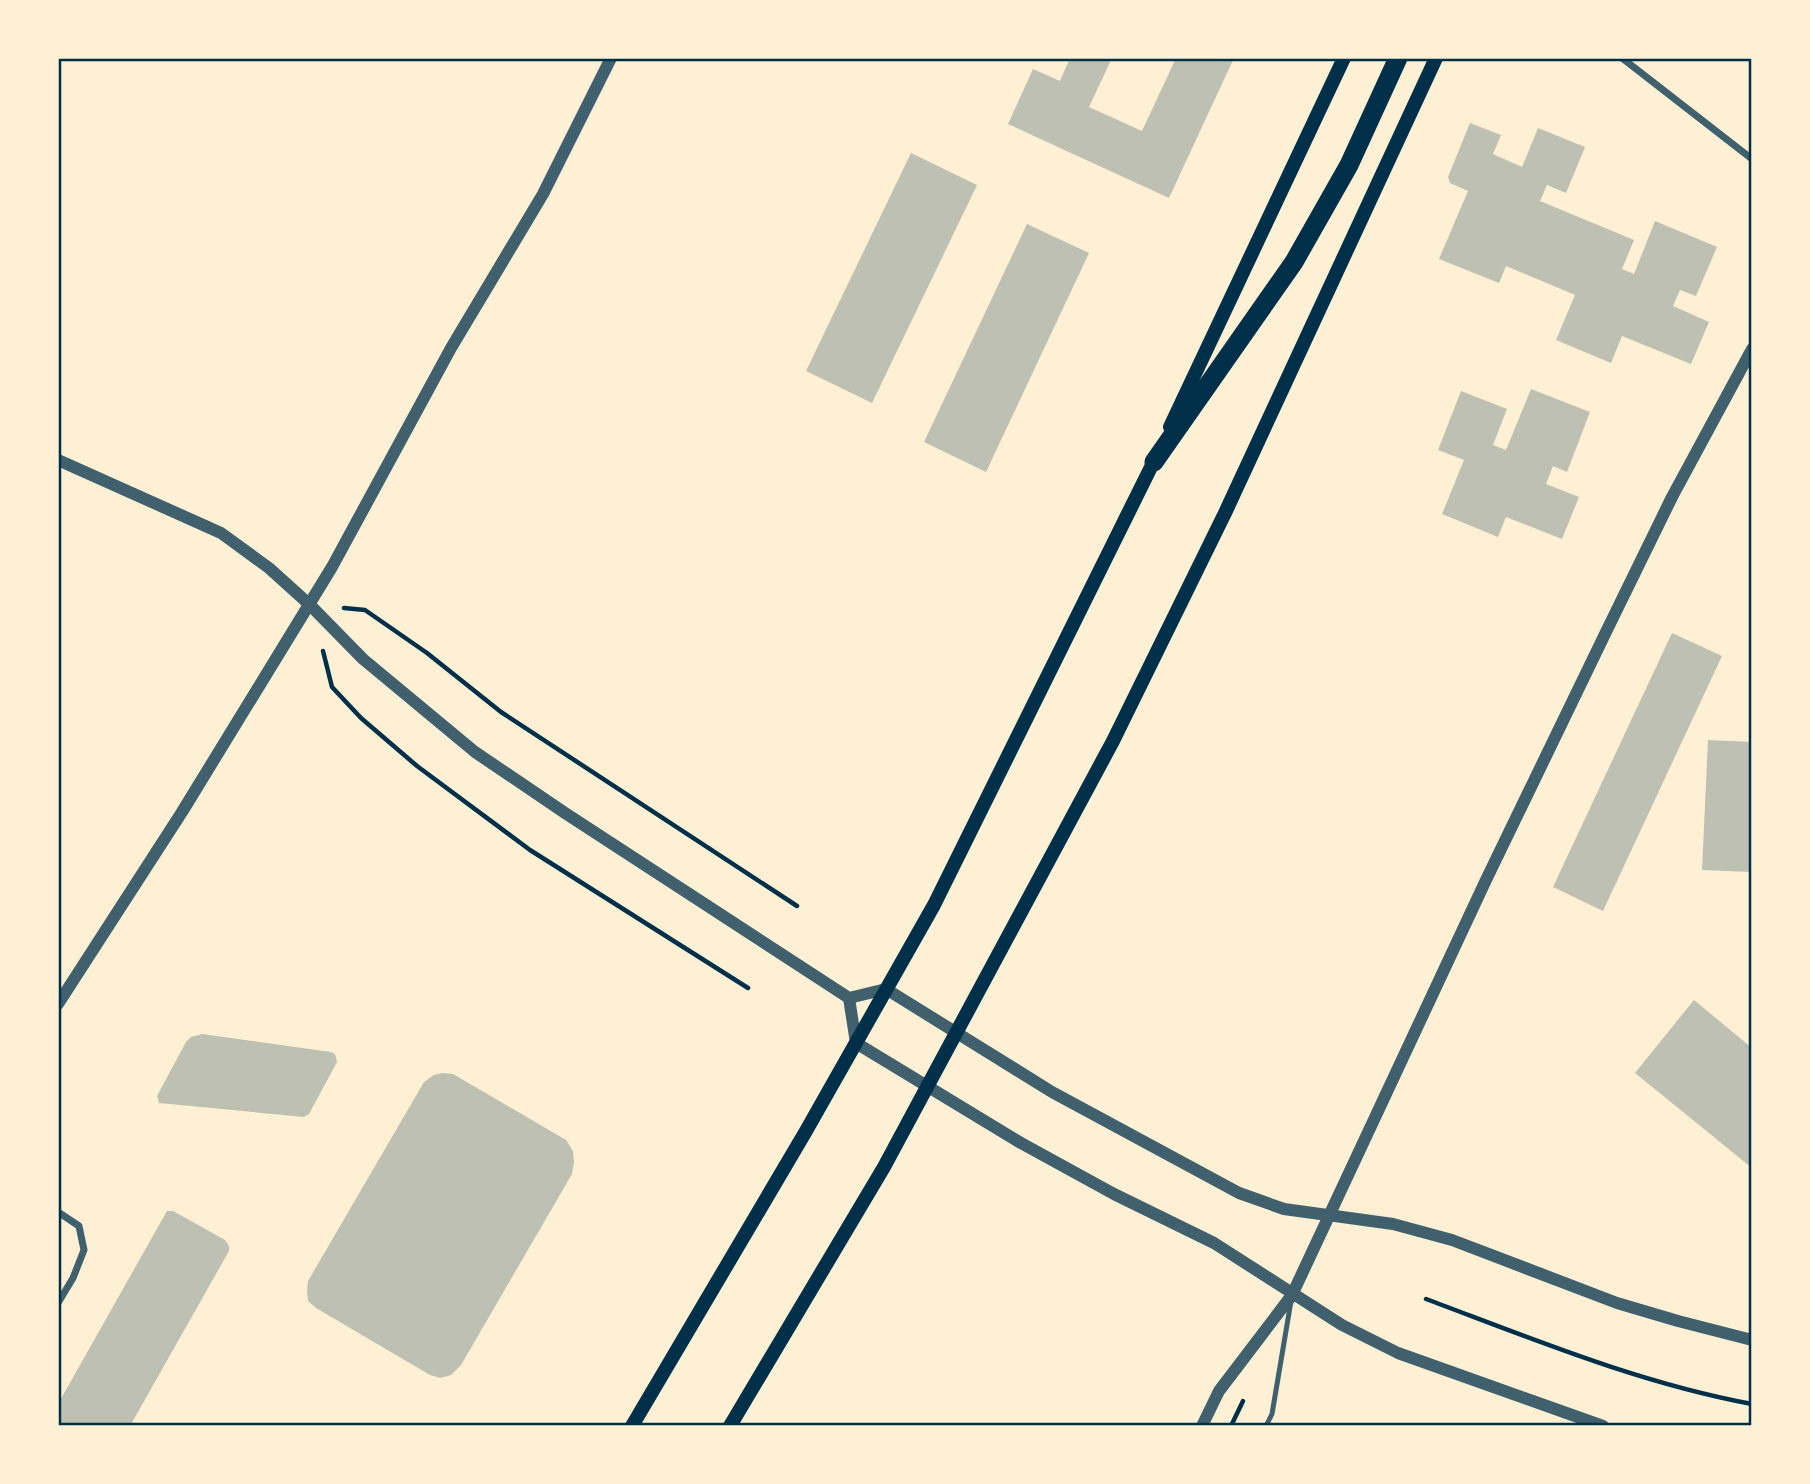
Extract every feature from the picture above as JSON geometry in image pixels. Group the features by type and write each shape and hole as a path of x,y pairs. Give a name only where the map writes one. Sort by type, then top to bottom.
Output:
{"highway":[{"path":"1154,462 1294,262 1349,165 1398,58"}],"main road":[{"path":"632,1426 934,905 1154,462 1344,58"},
{"path":"730,1426 884,1167 1113,741 1225,513 1436,58"}],"street":[{"path":"58,1004 183,812 310,605 451,348 543,194 611,58"},
{"path":"1622,58 1752,159"},
{"path":"1202,1426 1219,1391 1292,1295 1486,880 1605,634 1672,497 1752,349"},
{"path":"58,460 221,533 269,568 363,659 475,752 849,998 886,989 1052,1092 1239,1193 1284,1209 1331,1213 1393,1224 1452,1240 1618,1303 1752,1340"},
{"path":"849,998 856,1043 928,1088 1114,1194 1214,1243 1342,1325 1398,1353 1603,1426"},
{"path":"58,1212 79,1226 84,1250 73,1278 58,1303"}],"lane":[{"path":"1266,1426 1272,1413 1292,1295"}],"path":[{"path":"748,988 530,850 416,765 361,718 332,687 310,605 365,610 427,653 501,712 797,906"},
{"path":"1426,1299 1593,1362 1659,1383 1752,1404"},
{"path":"1231,1426 1243,1401"}],"building":[{"path":"1070,58 1112,58 1089,107 1142,131 1176,58 1234,58 1169,198 1008,124 1033,69 1060,81"},
{"path":"1470,123 1501,135 1493,154 1522,167 1538,128 1585,147 1566,193 1547,185 1540,201 1634,240 1622,269 1634,274 1655,221 1717,247 1696,296 1680,290 1673,306 1709,322 1691,364 1622,336 1611,363 1556,340 1575,295 1506,266 1499,283 1439,259 1468,191 1450,183 1448,177"},
{"path":"911,153 977,185 872,403 806,371"},
{"path":"1027,224 1089,253 986,472 924,442"},
{"path":"1531,389 1590,412 1567,472 1553,466 1546,484 1579,497 1562,539 1506,517 1498,537 1442,514 1464,460 1438,450 1461,391 1507,409 1493,445 1506,450"},
{"path":"1672,633 1722,656 1603,911 1553,887"},
{"path":"1708,740 1752,742 1752,872 1702,870"},
{"path":"1694,1000 1752,1048 1752,1168 1635,1073"},
{"path":"202,1034 331,1052 335,1054 337,1062 309,1114 304,1117 159,1103 157,1096 186,1042 191,1037"},
{"path":"442,1073 453,1074 566,1140 573,1151 574,1162 572,1174 461,1365 451,1375 440,1378 430,1375 316,1308 308,1301 307,1291 308,1281 424,1082"},
{"path":"167,1211 173,1211 225,1240 229,1251 130,1426 58,1426 58,1404"}]}
